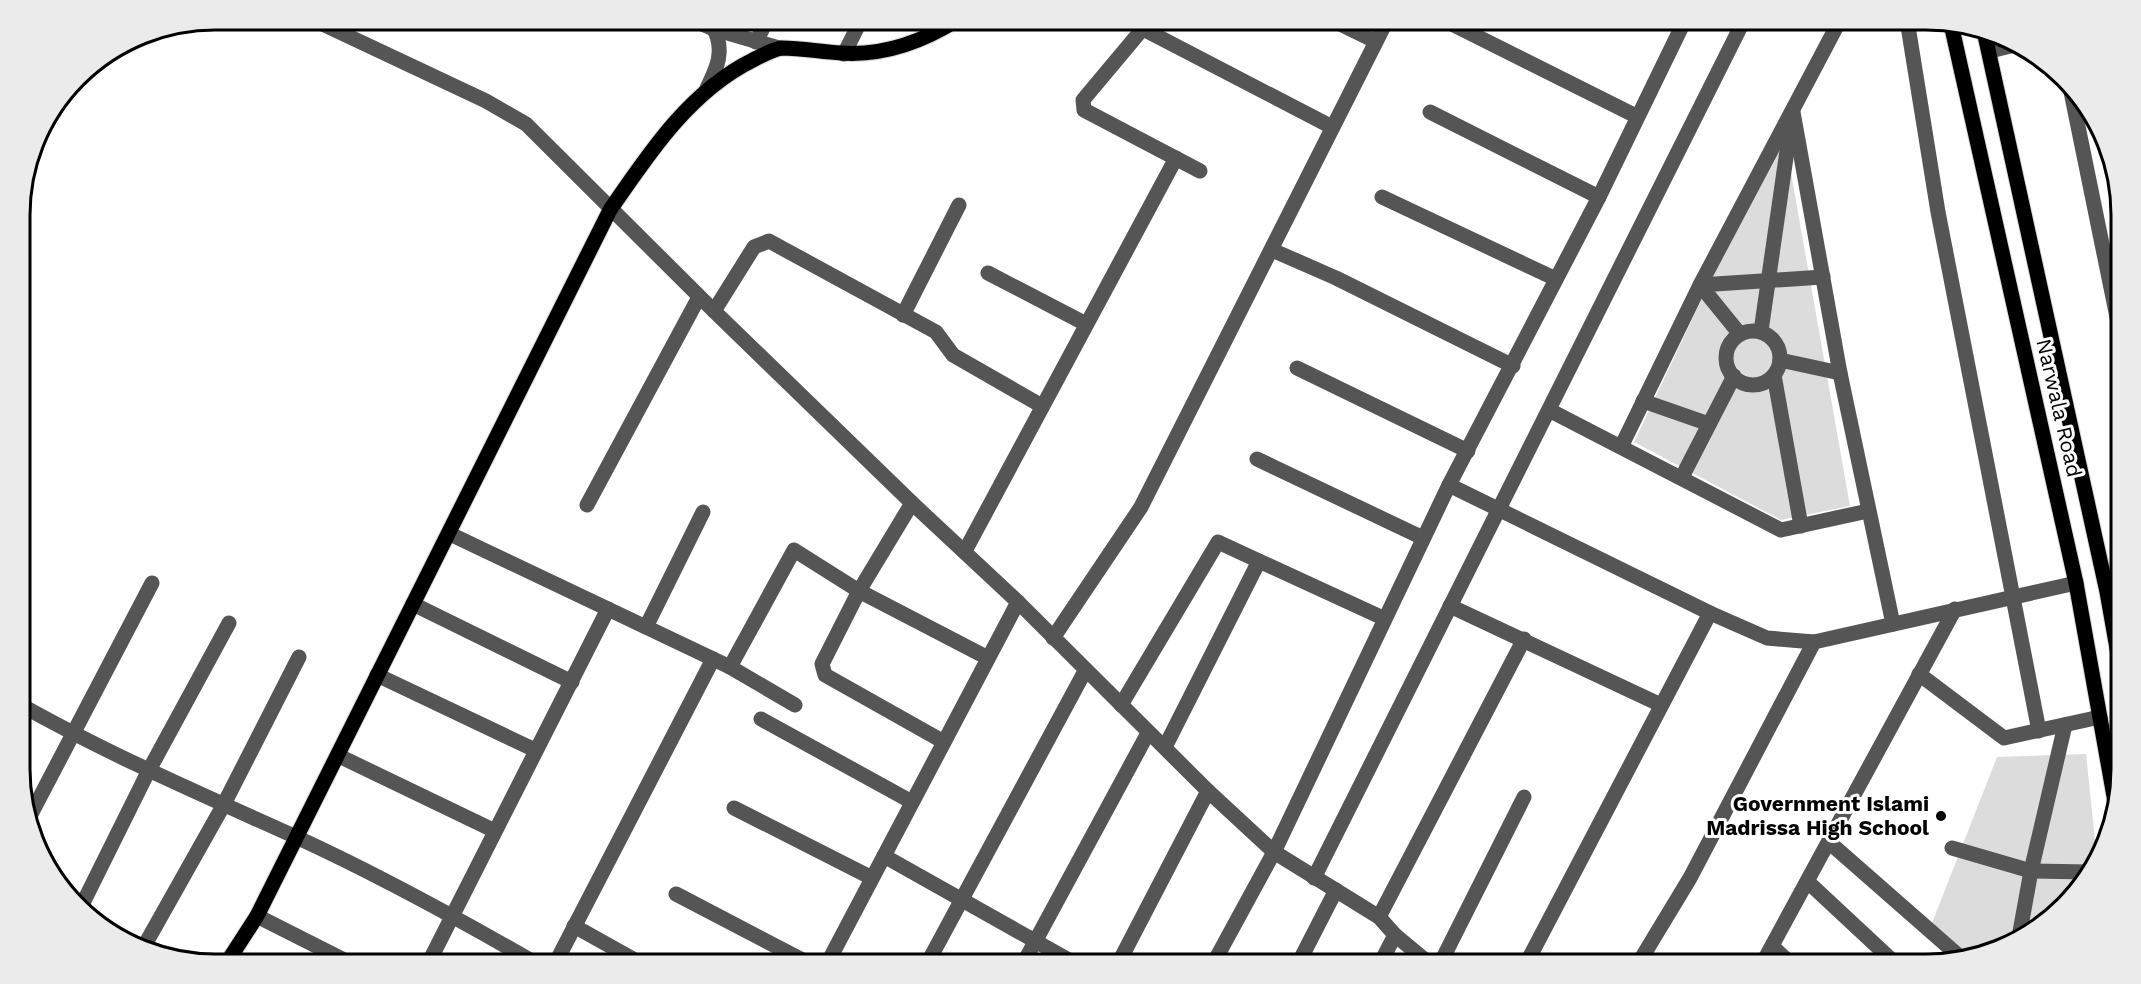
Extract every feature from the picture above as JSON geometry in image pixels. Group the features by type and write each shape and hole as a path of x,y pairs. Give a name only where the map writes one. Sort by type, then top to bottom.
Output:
{"main road":[{"path":"232,954 257,916 339,756 377,675 450,534 610,210 644,161 707,88 737,68 779,48 844,54 875,53 903,47 937,30"},
{"name":"Narwala Road","path":"1953,32 2076,582 2110,776"},
{"name":"Narwala Road","path":"1987,40 2111,617"}],"street":[{"path":"335,30 486,101 526,124 610,210 912,503 1018,602 1208,791 1274,852 1379,917 1395,935 1418,954"},
{"path":"707,88 719,57 718,37 714,30"},
{"path":"717,30 779,48"},
{"path":"756,42 761,30"},
{"path":"844,54 856,30"},
{"path":"1141,30 1083,100 1084,110 1200,171"},
{"path":"1157,30 1332,127"},
{"path":"1352,30 1375,41"},
{"path":"1053,638 1141,507 1381,30"},
{"path":"1464,30 1636,116"},
{"path":"1218,954 1274,852 1383,618 1449,485 1599,197 1636,116 1680,30"},
{"path":"1314,878 1739,30"},
{"path":"1622,445 1700,285 1835,30"},
{"path":"1909,30 1940,224 2039,731"},
{"path":"1990,51 2004,48"},
{"path":"2073,102 2111,288"},
{"path":"1430,112 1599,197"},
{"path":"1792,112 1840,373 1893,624"},
{"path":"1761,331 1792,112"},
{"path":"965,551 1176,158"},
{"path":"1382,197 1556,279"},
{"path":"903,315 960,205"},
{"path":"714,311 754,247 769,241 936,332 953,355 1042,406"},
{"path":"1272,250 1336,278 1513,366"},
{"path":"988,273 1086,324"},
{"path":"1700,285 1823,277"},
{"path":"1700,285 1739,333"},
{"path":"587,505 699,297"},
{"path":"1777,368 1766,383 1745,385 1728,371 1726,350 1739,333 1761,331 1778,345 1777,368 1801,526"},
{"path":"1297,368 1468,451"},
{"path":"1777,368 1840,373"},
{"path":"1682,477 1734,376"},
{"path":"1643,401 1709,424"},
{"path":"1549,410 1622,445 1781,530 1868,511"},
{"path":"1257,459 1423,538"},
{"path":"1449,485 1710,613 1767,638 1814,642 2076,582"},
{"path":"912,503 860,591 822,664 825,675 944,742"},
{"path":"646,627 703,512"},
{"path":"450,534 730,667 795,705"},
{"path":"1121,705 1218,542 1383,618"},
{"path":"730,667 794,550 860,591 988,658"},
{"path":"1165,747 1259,561"},
{"path":"34,808 152,583"},
{"path":"832,954 1018,602"},
{"path":"413,604 572,682"},
{"path":"1449,606 1524,639 1661,705"},
{"path":"433,954 608,609"},
{"path":"1768,954 1955,609"},
{"path":"1531,954 1710,613"},
{"path":"84,900 148,772 229,623"},
{"path":"1379,917 1524,639"},
{"path":"1644,954 1690,878 1814,642"},
{"path":"147,941 223,806 299,657"},
{"path":"560,954 712,659"},
{"path":"932,954 1085,671"},
{"path":"1919,674 2004,738 2100,717"},
{"path":"377,675 535,750"},
{"path":"30,710 148,772 296,838 454,916 520,954"},
{"path":"761,719 912,802"},
{"path":"2021,928 2031,871 2065,725"},
{"path":"1028,954 1148,733"},
{"path":"339,756 495,831"},
{"path":"1123,954 1208,791"},
{"path":"1445,954 1524,797"},
{"path":"734,808 872,878"},
{"path":"1830,843 1954,951"},
{"path":"1952,848 2031,871 2080,872"},
{"path":"884,856 1057,954"},
{"path":"1808,882 1885,954"},
{"path":"1303,954 1336,890"},
{"path":"676,894 791,954"},
{"path":"257,916 332,954"},
{"path":"574,926 624,954"},
{"path":"1385,954 1395,935"},
{"path":"1773,947 1780,954"}],"shaded area":[{"path":"1774,147 1787,150 1850,506 1781,520 1634,442"},
{"path":"2086,754 2095,843 2073,882 2039,916 1997,940 1959,950 1932,923 1997,757"}],"place":[{"name":"Government Islami Madrissa High School","path":"1941,816"}]}
